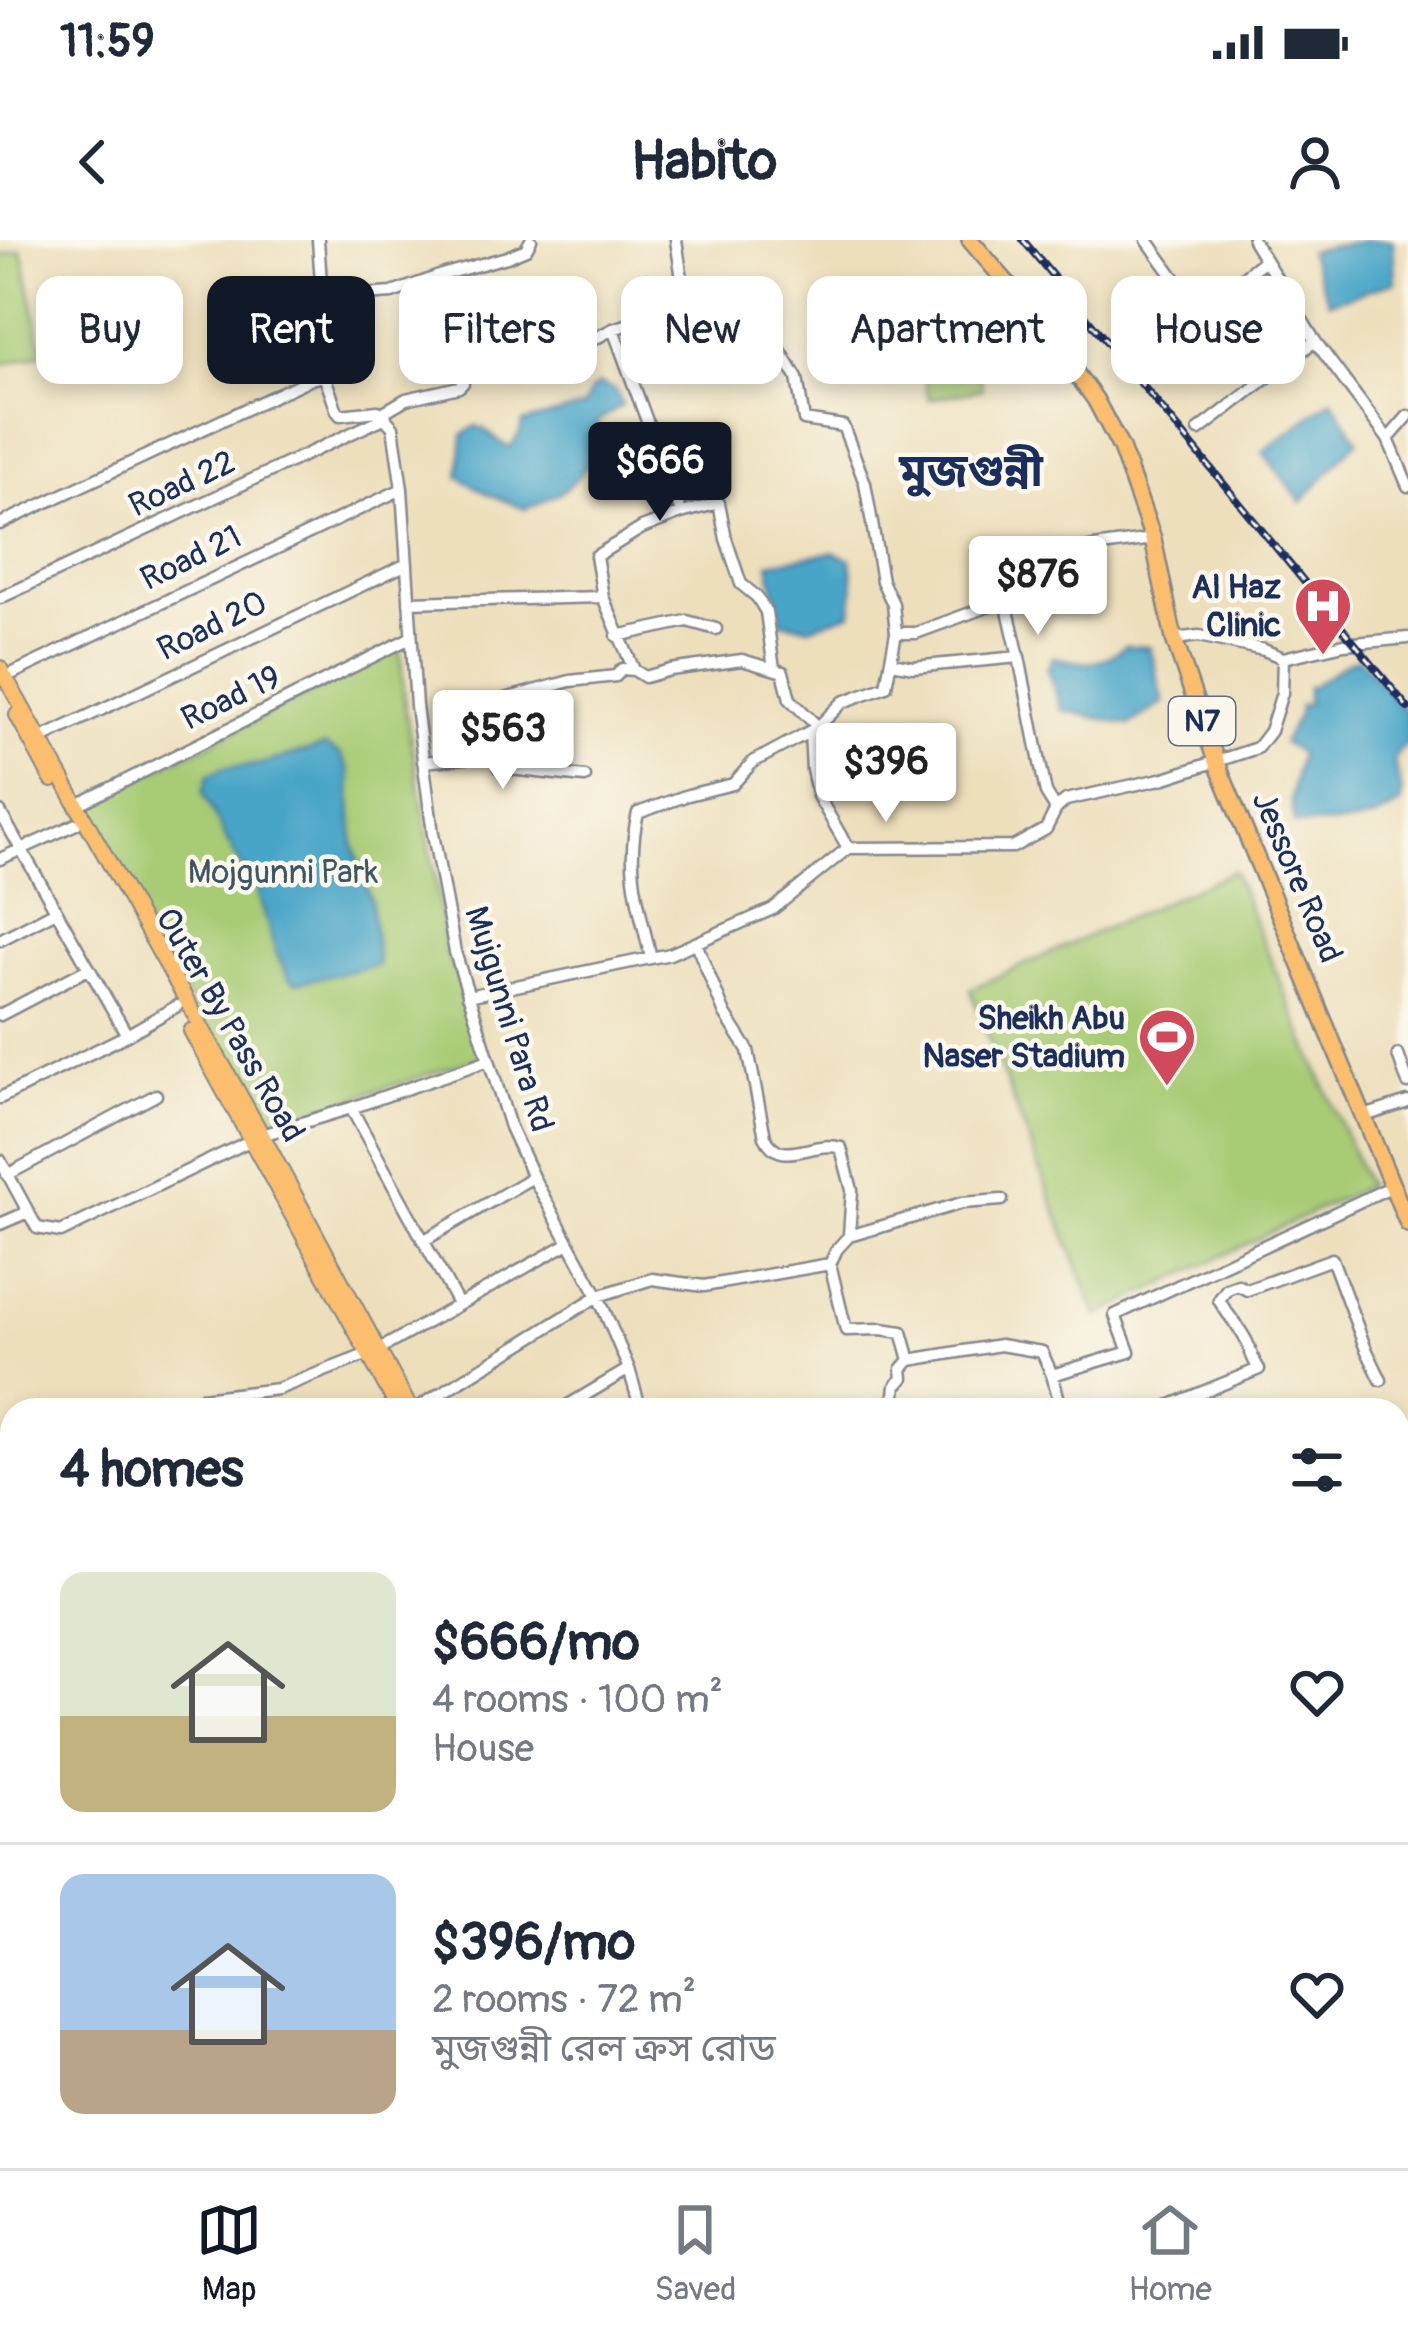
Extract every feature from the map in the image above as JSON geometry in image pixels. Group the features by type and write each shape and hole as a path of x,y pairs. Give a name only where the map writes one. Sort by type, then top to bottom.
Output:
{"highway":[{"name":"Jessore Road","path":"970,240 1000,276"},
{"name":"Jessore Road","path":"1085,384 1120,448 1154,539 1174,639 1216,761 1408,1224"}],"main road":[{"name":"Outer By Pass Road","path":"2,677 41,738 394,1398"},
{"name":"Outer By Pass Road","path":"2,677 76,824 257,1138"},
{"name":"Outer By Pass Road","path":"373,1352 404,1398"}],"street":[{"path":"318,240 320,276"},
{"path":"375,293 507,257 526,249 531,240"},
{"path":"676,240 682,276"},
{"path":"1148,240 1199,312 1265,260"},
{"path":"1252,240 1315,341 1388,439 1408,486"},
{"path":"621,327 613,329 680,513"},
{"name":"Road 22","path":"0,598 384,415 406,399 459,386 464,354 472,348 579,346 613,329"},
{"path":"1199,430 1315,341"},
{"path":"651,958 632,879 631,841 638,813 733,784 753,762 814,729 843,702 886,686 892,663 896,633 892,604 882,581 866,483 843,426 804,420 797,378 783,355"},
{"path":"0,524 299,384"},
{"path":"328,384 340,415 384,415"},
{"name":"Mujgunni Para Rd","path":"384,415 393,427 402,489 423,762 448,922 510,1127 598,1296 637,1398"},
{"path":"1388,439 1408,416"},
{"name":"Road 21","path":"2,677 402,489"},
{"path":"634,670 603,597 596,556 642,527 719,502 741,584 766,612 774,669"},
{"path":"1056,809 1046,793 998,568 1075,550 1154,539"},
{"name":"Road 20","path":"41,738 407,564"},
{"path":"409,602 603,597"},
{"path":"896,633 916,633 1003,601"},
{"path":"617,636 687,621 716,629"},
{"path":"1174,639 1199,636 1283,658 1344,644 1408,638"},
{"name":"Road 19","path":"76,806 410,638"},
{"path":"892,663 913,667 1019,658"},
{"path":"468,996 670,954 773,909 848,848 1013,847 1046,829 1066,800 1165,778 1257,748 1270,731 1282,693 1283,658"},
{"path":"465,710 530,690 616,676 622,669 645,677 742,660 783,672 790,699 814,729 812,770 818,796 848,848"},
{"path":"423,762 494,755 500,768 585,777"},
{"path":"0,812 128,1035"},
{"path":"0,859 76,824"},
{"path":"0,940 56,911"},
{"path":"696,943 725,1014 748,1050 769,1147 787,1154 820,1145 841,1148 852,1190 849,1236"},
{"path":"0,1015 88,970"},
{"path":"0,1098 177,1006"},
{"path":"1398,1055 1408,1083"},
{"path":"0,1160 37,1228 61,1232 257,1138 489,1060"},
{"path":"8,1174 156,1095"},
{"path":"1364,1116 1408,1102"},
{"path":"351,1108 458,1304"},
{"path":"424,1240 533,1177"},
{"path":"1052,1375 1129,1352 1115,1315 1393,1186"},
{"path":"910,1360 902,1332 846,1330 830,1264 837,1249 849,1236 962,1203 1002,1200"},
{"path":"0,1224 28,1212"},
{"path":"201,1398 278,1389 373,1352 569,1243"},
{"path":"1188,1398 1259,1369 1220,1300 1227,1289 1238,1285 1246,1290 1332,1259 1381,1381"},
{"path":"432,1398 598,1296 652,1279 704,1286 830,1264"},
{"path":"894,1398 902,1369 910,1360 1000,1345 1042,1352 1059,1398"},
{"path":"580,1398 629,1369"}],"green space":[{"path":"22,250 36,319 36,356 0,365 0,256"},
{"path":"926,384 981,384 982,389 929,399"},
{"name":"Mojgunni Park","path":"400,649 405,708 446,955 467,996 483,1057 261,1127 79,808"},
{"name":"Sheikh Abu Naser Stadium","path":"1233,871 1367,1186 1097,1316 970,989"}],"water":[{"path":"1393,240 1395,282 1329,302 1308,251"},
{"path":"599,384 615,390 623,405 598,421 585,468 555,495 525,509 459,477 463,435 476,426 510,447 522,423 584,406"},
{"path":"1332,399 1358,440 1301,502 1263,452"},
{"path":"833,552 851,559 851,613 810,627 781,622 769,563"},
{"path":"1125,646 1150,647 1164,703 1129,725 1062,710 1047,670 1053,657 1091,662"},
{"path":"1359,658 1408,714 1408,745 1394,760 1400,804 1363,821 1294,824 1291,798 1299,753 1282,743 1300,705 1307,704 1307,688"},
{"path":"325,746 341,755 349,771 354,846 371,901 378,965 296,983 289,979 276,953 256,887 203,793 208,776 224,768 257,765"}],"railway":[{"path":"1023,240 1408,708"}],"place":[{"name":"Al Haz Clinic","path":"1323,657"},
{"name":"Sheikh Abu Naser Stadium","path":"1167,1088"}],"district":[{"name":"মুজগুন্নী","path":"971,472"}]}
